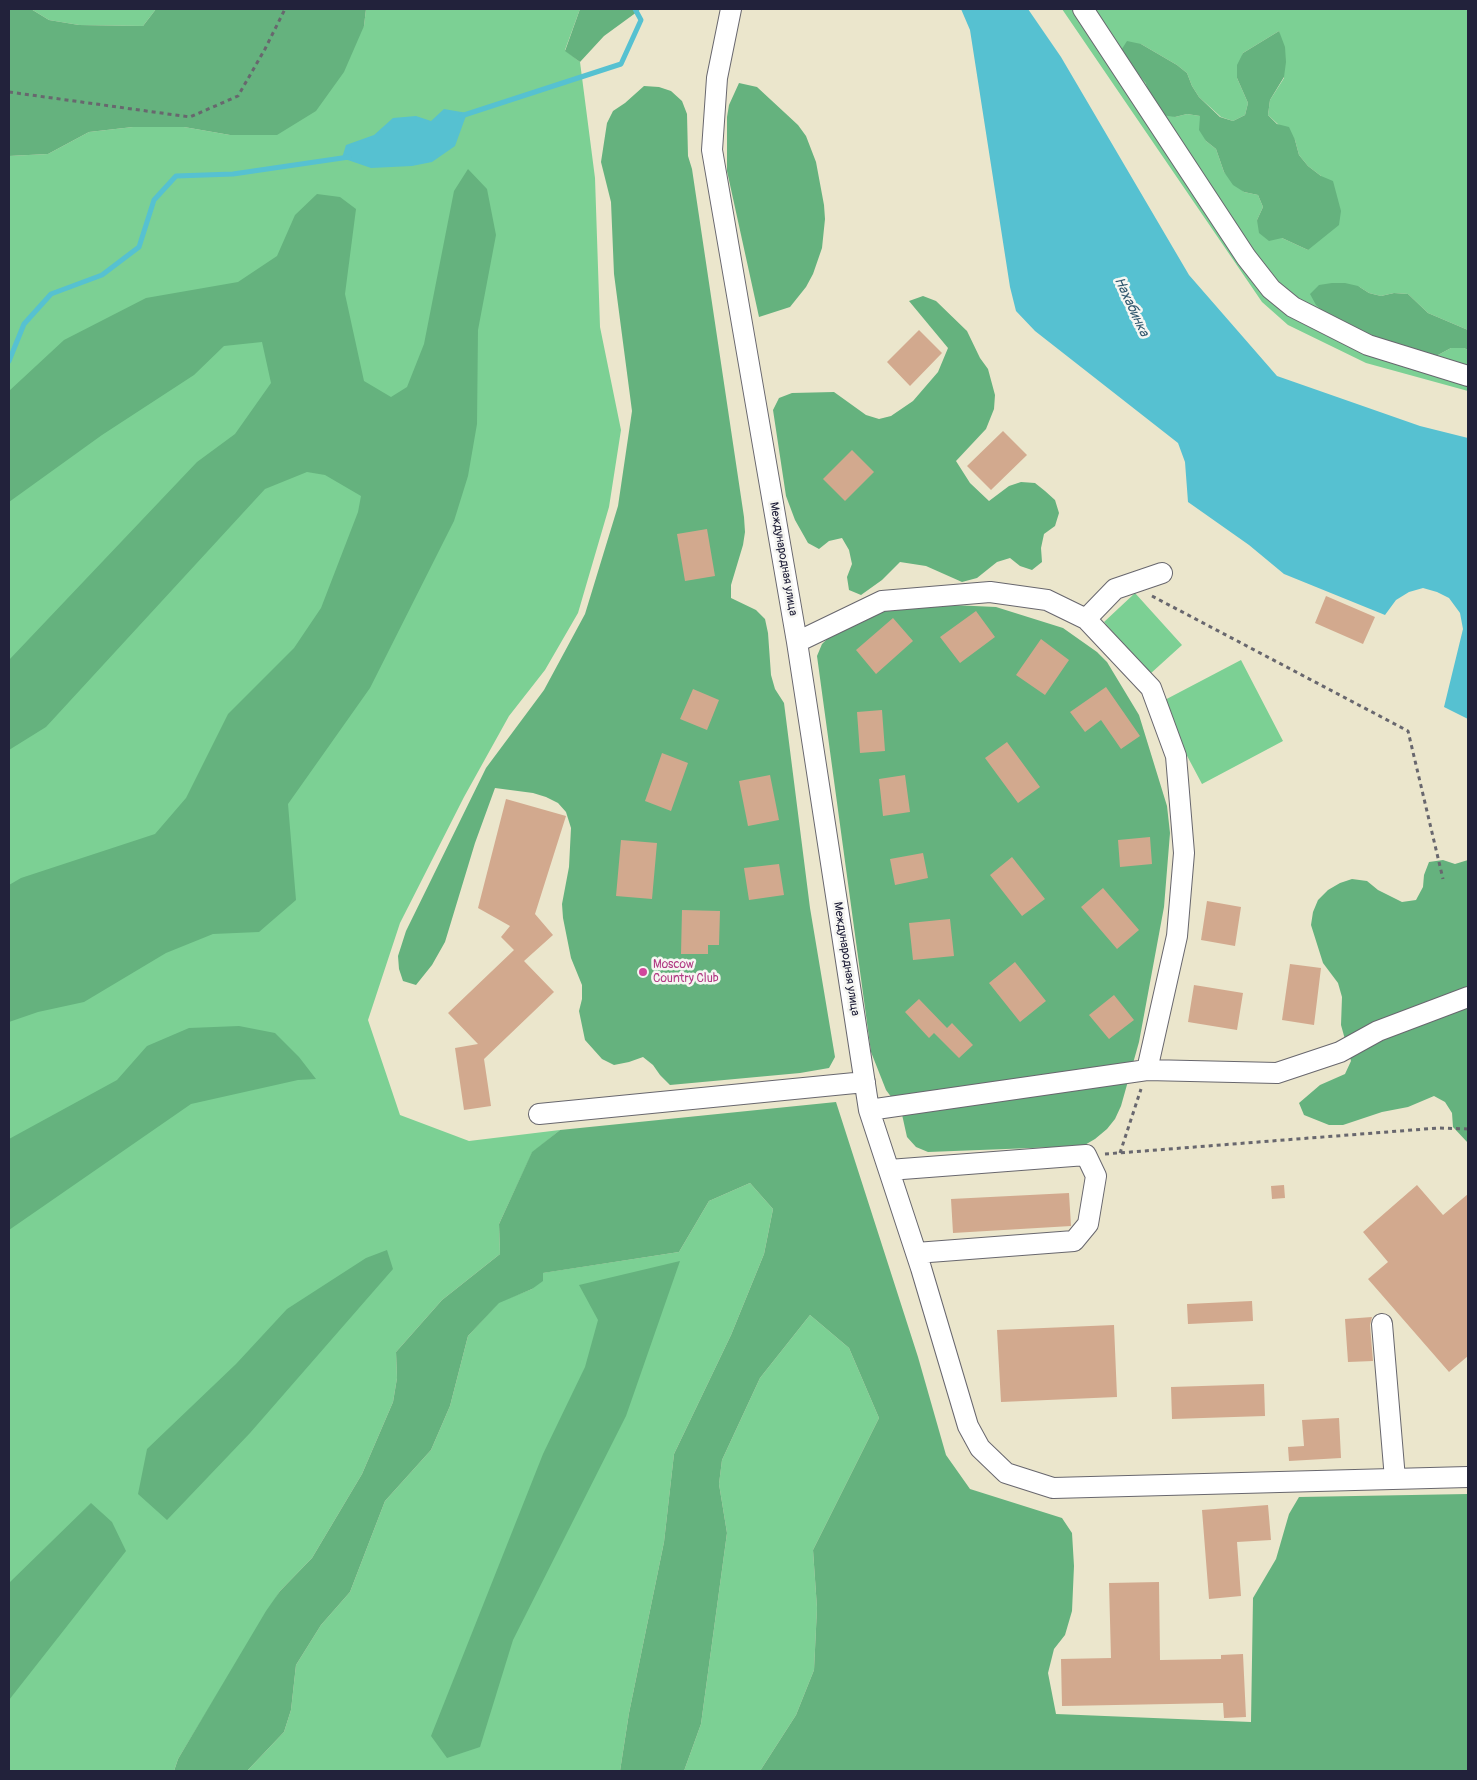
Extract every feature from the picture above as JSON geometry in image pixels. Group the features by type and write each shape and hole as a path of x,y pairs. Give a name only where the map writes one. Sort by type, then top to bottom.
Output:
{"street":[{"name":"Международная улица","path":"731,9 716,78 712,150 797,642 869,1110 916,1253 968,1426 980,1448 1006,1473 1053,1488 1468,1477"},
{"path":"1083,9 1246,257 1271,289 1293,307 1368,345 1468,376"},
{"path":"1086,619 1115,589 1162,573"},
{"path":"797,642 882,601 990,592 1047,600 1086,619 1151,688 1176,756 1184,853 1177,936 1147,1070"},
{"path":"869,1110 1147,1070 1276,1073 1340,1052 1378,1031 1468,997"},
{"path":"539,1114 865,1082"},
{"path":"889,1170 1086,1155 1096,1176 1088,1224 1074,1241 916,1253"},
{"path":"1382,1324 1394,1479"}],"path":[{"path":"9,92 190,117 238,96 265,50 285,9"},
{"path":"1129,584 1408,732 1443,879"},
{"path":"1120,1152 1147,1070"},
{"path":"1086,1155 1438,1128 1468,1129"}],"green space":[{"path":"9,9 31,9 49,20 79,25 143,26 156,9 366,9 364,26 344,72 316,111 277,135 230,135 184,127 133,127 89,132 48,154 9,156"},
{"path":"31,9 156,9 143,26 79,25 49,20"},
{"path":"366,9 580,9 565,50 580,62 595,178 600,327 621,430 609,507 578,613 545,670 509,716 464,797 400,923 368,1020 400,1115 469,1141 560,1130 532,1153 499,1224 500,1254 442,1300 396,1352 397,1378 393,1402 362,1474 312,1558 280,1591 178,1759 174,1771 9,1771 9,156 48,154 89,132 133,127 184,127 230,135 364,26"},
{"path":"580,9 641,9 604,36 580,62 565,51"},
{"path":"1062,9 1468,9 1468,330 1428,313 1408,294 1394,293 1381,296 1369,293 1358,286 1438,355 1451,348 1464,348 1468,350 1468,391 1366,363 1288,325 1262,302","holes":["1279,31 1284,78 1270,100 1268,115 1295,140 1299,155 1308,166 1321,176 1308,250 1282,238 1257,220 1263,207 1258,195 1244,192 1224,172 1216,149 1206,141 1200,116 1187,114 1175,117 1154,106 1145,82 1141,44 1187,73 1199,97 1221,117 1233,121 1245,115 1248,103 1237,78 1243,53"]},
{"path":"1279,31 1285,47 1286,62 1284,77 1270,100 1268,115 1277,124 1289,127 1299,155 1308,166 1321,176 1333,181 1341,211 1339,225 1308,250 1282,238 1269,241 1259,233 1257,220 1263,207 1258,195 1244,192 1233,185 1224,172 1216,149 1206,141 1199,130 1200,116 1187,114 1175,117 1162,115 1154,106 1145,82 1120,52 1127,41 1141,44 1177,65 1187,73 1199,97 1220,117 1233,121 1245,115 1248,103 1237,78 1237,65 1243,53"},
{"path":"739,83 757,87 798,125 806,136 816,162 824,205 825,219 822,248 813,274 806,287 790,307 759,317 727,171 727,117 729,105"},
{"path":"644,86 659,87 671,91 682,101 687,114 688,156 692,169 744,517 745,532 743,545 731,585 731,598 756,610 765,619 771,675 775,689 784,703 810,908 835,1057 829,1068 800,1073 670,1085 653,1065 643,1057 614,1065 602,1059 585,1040 579,1011 582,999 582,985 571,958 562,904 569,867 571,828 566,812 558,803 546,797 533,793 495,788 475,843 445,942 432,965 416,985 403,981 399,969 398,956 406,931 486,768 544,690 585,614 618,506 632,411 614,274 611,202 601,162 607,123 613,111"},
{"path":"468,169 487,189 496,235 478,330 477,424 468,476 454,521 370,688 288,804 296,900 259,932 213,934 166,953 84,1002 38,1012 9,1022 9,885 21,878 155,834 186,798 228,714 294,648 321,608 358,512 361,496 325,475 307,472 265,489 46,727 9,750 9,660 197,462 235,434 271,383 262,342 224,346 194,375 102,435 9,502 9,391 64,340 146,298 238,282 277,256 295,215 317,194 340,197 356,209 345,294 364,381 391,397 407,387 424,344 454,191"},
{"path":"1332,283 1358,286 1369,293 1381,296 1394,293 1408,294 1428,313 1468,330 1468,350 1464,348 1451,348 1438,355 1425,358 1337,320 1326,314 1316,305 1310,294 1319,285"},
{"path":"923,296 936,301 967,331 980,358 988,369 995,395 994,409 986,429 956,461 970,483 989,501 1009,486 1021,482 1035,483 1055,500 1059,513 1055,526 1044,534 1041,548 1042,562 1032,570 1020,566 1010,558 997,562 977,578 962,582 926,566 900,562 882,580 861,595 849,590 847,577 852,564 849,550 842,538 829,541 819,549 808,543 795,520 786,496 773,410 779,398 792,393 834,392 866,415 879,419 891,416 913,401 938,372 948,348 909,301"},
{"path":"1135,593 1182,645 1150,674 1104,622"},
{"path":"952,605 996,607 1063,628 1097,652 1107,662 1139,715 1167,806 1170,833 1164,907 1139,1042 1121,1106 1115,1119 1107,1129 1083,1146 928,1152 916,1147 907,1137 901,1110 886,1090 871,1052 817,656 822,644 843,627 895,607"},
{"path":"1241,660 1283,741 1202,784 1159,703"},
{"path":"1443,860 1455,864 1468,860 1468,1143 1453,1127 1452,1113 1445,1102 1434,1096 1408,1107 1382,1112 1343,1125 1329,1125 1304,1115 1299,1103 1320,1085 1345,1074 1351,1061 1341,1025 1342,997 1338,983 1323,963 1311,925 1313,912 1318,900 1328,890 1352,879 1367,881 1378,890 1402,902 1416,900 1423,887 1424,875 1429,862"},
{"path":"239,1026 275,1033 299,1057 316,1079 298,1080 191,1104 9,1230 9,1139 117,1080 147,1046 189,1028"},
{"path":"836,1102 918,1357 946,1455 970,1489 1062,1518 1072,1533 1074,1566 1072,1611 1065,1635 1054,1649 1048,1673 1056,1714 1251,1722 1253,1598 1276,1559 1289,1514 1299,1497 1468,1494 1468,1771 760,1771 796,1715 814,1670 817,1608 813,1550 879,1418 849,1348 810,1315 760,1378 722,1460 719,1484 727,1533 701,1724 684,1771 620,1771 629,1713 664,1542 674,1454 731,1335 764,1254 773,1209 750,1183 709,1201 679,1252 543,1273 543,1281 532,1289 499,1303 468,1336 450,1406 431,1450 385,1501 350,1592 321,1625 296,1665 291,1710 284,1732 247,1771 174,1771 178,1759 266,1611 280,1591 312,1558 362,1474 393,1402 397,1378 396,1352 442,1300 500,1254 499,1224 532,1152 560,1130"},
{"path":"750,1183 773,1209 764,1254 731,1335 674,1454 664,1542 629,1713 620,1771 247,1771 284,1732 291,1710 296,1665 321,1625 350,1592 385,1501 431,1450 450,1406 468,1336 499,1302 532,1289 542,1273 679,1252 709,1201"},
{"path":"387,1250 393,1269 250,1433 167,1520 138,1494 147,1449 236,1364 287,1309 366,1258"},
{"path":"680,1261 626,1416 513,1640 480,1747 447,1758 431,1736 543,1454 585,1367 598,1320 579,1285"},
{"path":"810,1315 849,1348 879,1418 813,1550 817,1608 814,1670 796,1715 760,1771 684,1771 701,1724 727,1533 719,1484 722,1460 760,1378"},
{"path":"91,1503 112,1522 126,1551 9,1700 9,1583"}],"water":[{"name":"Нахабинка","path":"961,9 1028,9 1061,57 1189,275 1277,376 1420,426 1468,438 1468,719 1444,707 1463,629 1460,613 1449,598 1423,588 1409,592 1396,600 1385,615 1284,574 1249,545 1188,502 1185,462 1178,443 1035,331 1016,311 1010,287 970,30"},
{"path":"444,109 467,113 455,146 432,162 412,166 371,168 342,158 346,145 374,135 393,118 416,116 431,121"}],"building":[{"path":"919,330 942,353 910,386 887,362"},
{"path":"1003,431 1027,455 991,490 967,466"},
{"path":"852,450 874,472 845,501 823,479"},
{"path":"707,529 715,576 685,581 677,534"},
{"path":"1326,596 1375,617 1363,644 1315,623"},
{"path":"976,611 995,637 960,663 940,637"},
{"path":"893,618 913,641 876,674 856,650"},
{"path":"1041,639 1069,660 1045,695 1016,675"},
{"path":"1106,687 1140,736 1121,749 1101,720 1085,732 1070,712"},
{"path":"693,689 719,700 707,730 680,719"},
{"path":"882,710 885,751 860,753 857,712"},
{"path":"1007,742 1040,787 1018,803 985,758"},
{"path":"662,753 688,763 671,811 645,801"},
{"path":"770,775 779,820 748,826 739,781"},
{"path":"905,775 910,812 883,816 879,779"},
{"path":"506,799 566,816 535,914 553,935 524,961 554,992 484,1059 491,1106 464,1110 455,1048 478,1044 448,1013 514,950 501,937 510,926 478,908"},
{"path":"1150,837 1152,864 1120,867 1118,840"},
{"path":"621,840 657,843 652,899 616,896"},
{"path":"923,853 928,878 895,885 890,859"},
{"path":"1012,857 1045,899 1022,916 990,875"},
{"path":"779,864 784,895 749,900 744,868"},
{"path":"1103,888 1139,930 1117,949 1081,907"},
{"path":"1207,901 1241,907 1235,946 1201,940"},
{"path":"682,910 720,911 719,945 708,945 708,954 681,954"},
{"path":"950,919 954,956 913,960 909,923"},
{"path":"1015,962 1046,1001 1020,1022 989,983"},
{"path":"1290,964 1321,968 1314,1025 1282,1020"},
{"path":"1194,985 1243,993 1237,1030 1188,1022"},
{"path":"1114,995 1134,1020 1109,1039 1089,1015"},
{"path":"919,999 947,1028 952,1023 973,1045 959,1058 934,1033 929,1038 905,1012"},
{"path":"1284,1185 1285,1198 1272,1199 1271,1186"},
{"path":"1417,1185 1443,1215 1468,1194 1468,1356 1449,1372 1368,1279 1388,1262 1363,1232"},
{"path":"1069,1193 1071,1226 953,1233 951,1199"},
{"path":"1252,1301 1253,1321 1188,1324 1187,1304"},
{"path":"1372,1317 1370,1325 1373,1361 1348,1362 1345,1319"},
{"path":"1114,1325 1117,1397 1001,1402 997,1330"},
{"path":"1264,1384 1265,1416 1172,1419 1171,1387"},
{"path":"1339,1418 1341,1458 1289,1461 1288,1447 1304,1446 1302,1420"},
{"path":"1268,1505 1271,1540 1237,1542 1241,1596 1209,1599 1202,1510"},
{"path":"1159,1582 1160,1660 1221,1659 1221,1655 1243,1654 1246,1717 1224,1718 1223,1703 1062,1706 1061,1659 1111,1658 1109,1583"}],"waterway":[{"path":"461,116 621,64 641,20 635,9"},
{"path":"9,361 24,324 51,294 102,275 139,247 154,200 176,176 233,174 349,157"}],"place":[{"name":"Moscow Country Club","path":"643,972"}]}
